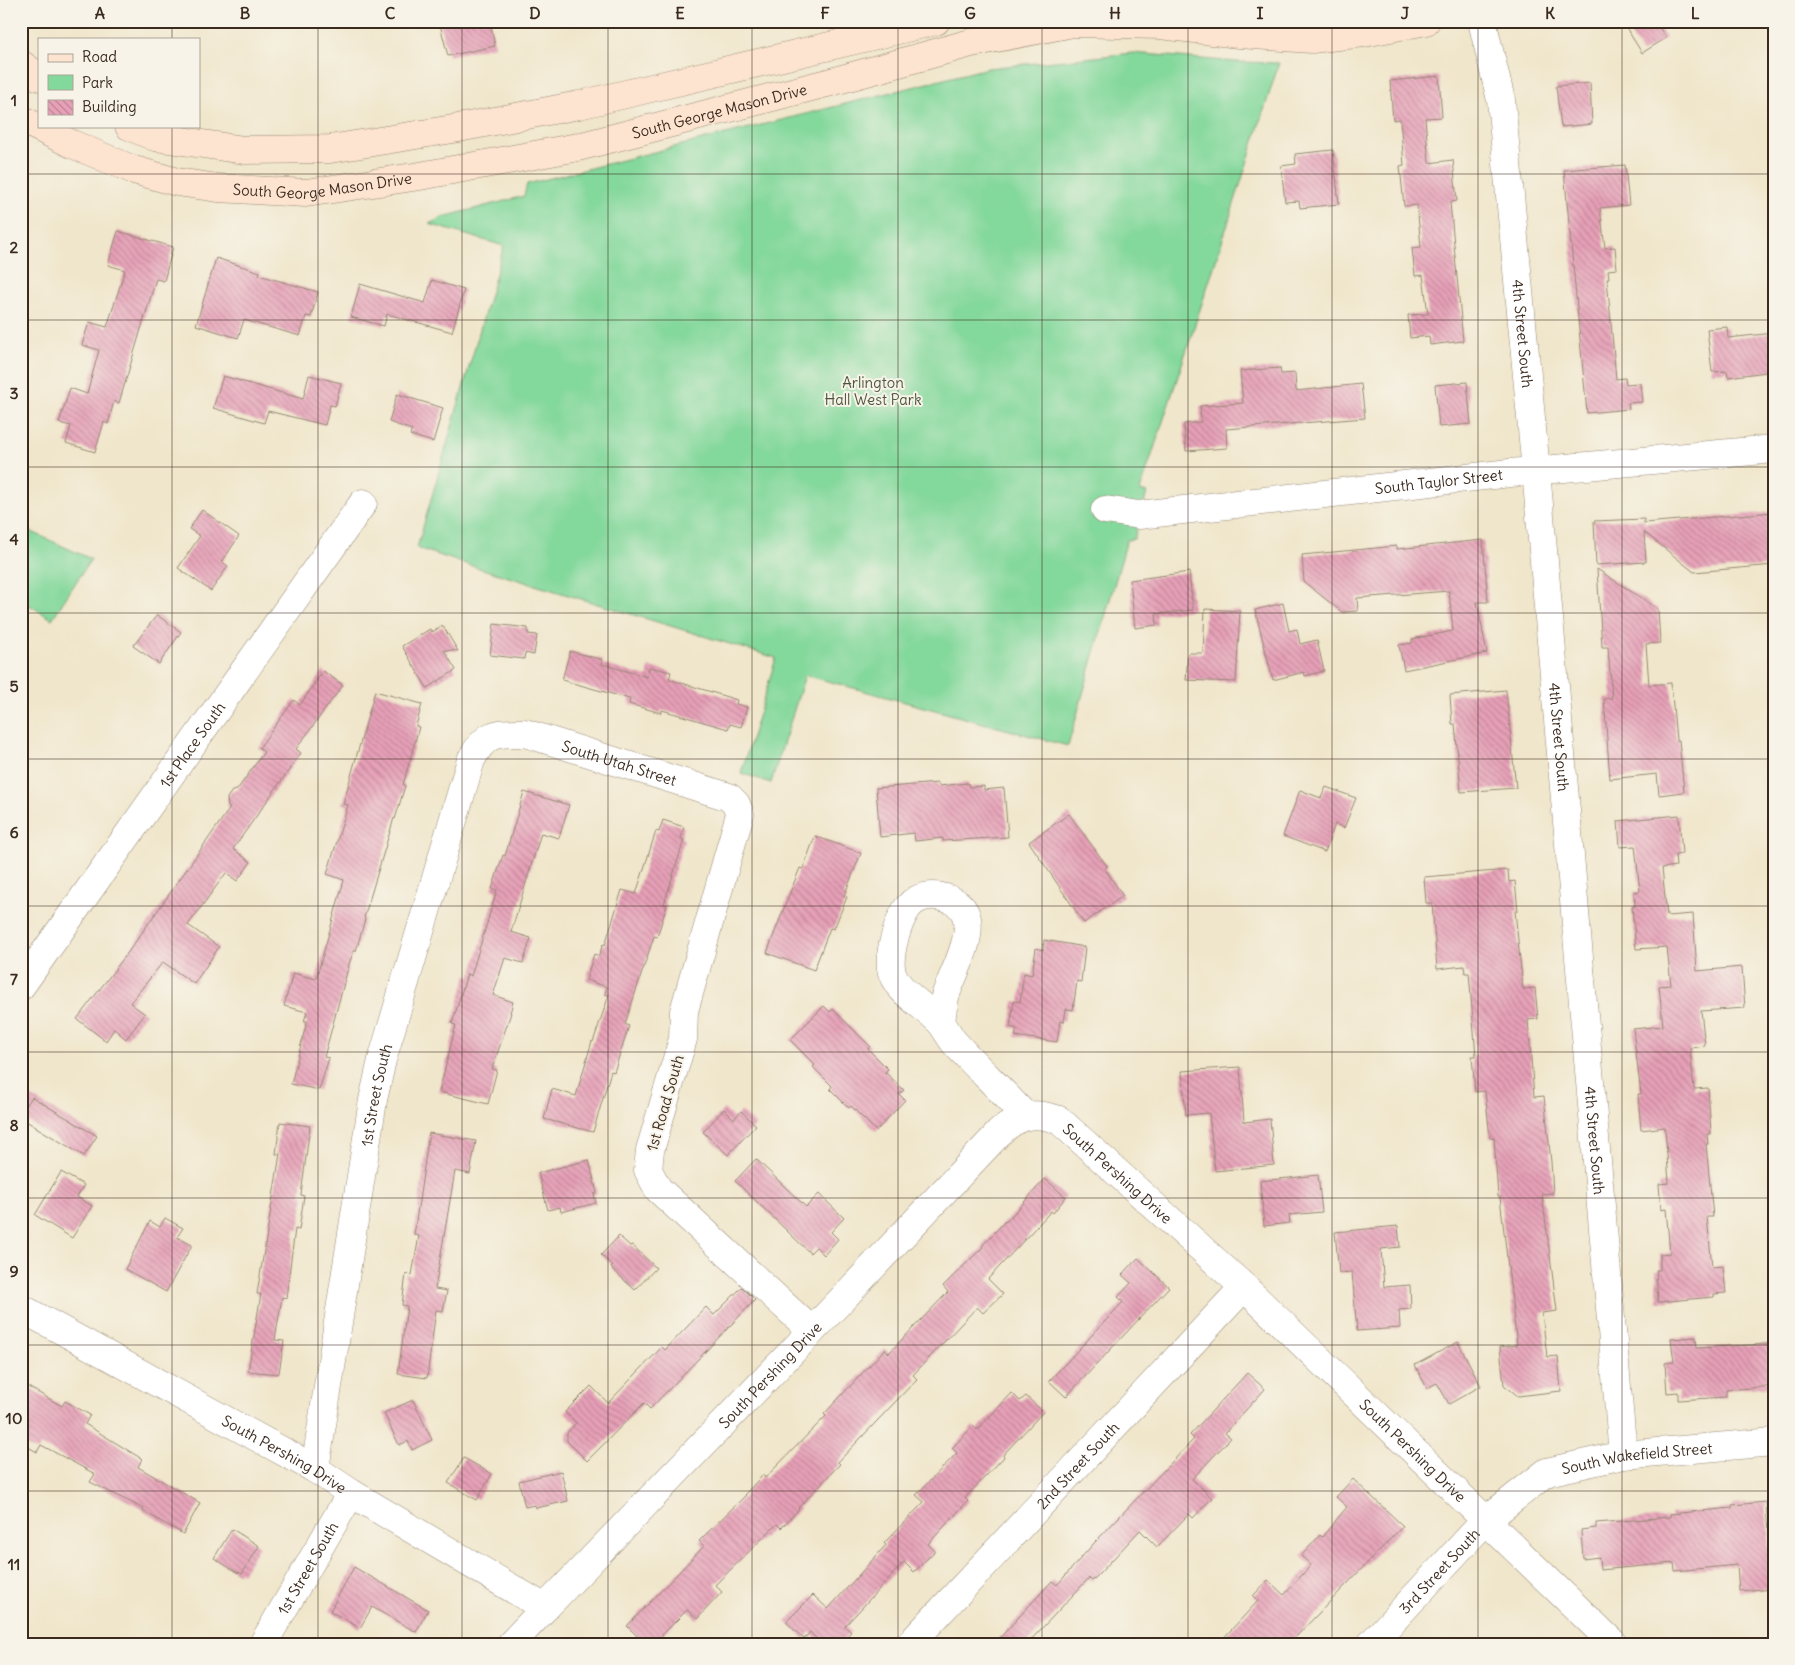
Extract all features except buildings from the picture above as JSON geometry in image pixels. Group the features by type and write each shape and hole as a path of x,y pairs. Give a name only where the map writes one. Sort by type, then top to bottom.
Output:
{"main road":[{"path":"133,128 155,138 244,150 330,149 453,129 579,105 936,21"},
{"name":"South George Mason Drive","path":"39,128 134,170 177,182 218,188 306,193 420,176 578,147 831,82 971,43 1073,23 1160,25 1239,34 1312,39 1364,33 1426,21"},
{"path":"21,64 38,76"},
{"name":"South George Mason Drive","path":"21,119 38,127"}],"street":[{"name":"4th Street South","path":"1482,21 1501,100 1536,471 1623,1455"},
{"name":"South Taylor Street","path":"1105,510 1139,515 1536,471 1774,449"},
{"name":"1st Place South","path":"21,986 363,503"},
{"name":"South Utah Street","path":"488,736 506,733 525,734 599,756 729,797 736,804 740,814"},
{"name":"1st Street South","path":"315,1470 373,1100 382,1060 471,760 478,747 488,736"},
{"name":"1st Road South","path":"740,814 684,1011 683,1039 650,1150 648,1170 658,1189 812,1331"},
{"path":"941,1023 953,1041 1025,1116"},
{"name":"South Pershing Drive","path":"511,1644 812,1331 998,1133 1013,1121 1025,1116 1044,1115 1059,1120 1244,1287 1614,1644"},
{"name":"2nd Street South","path":"910,1644 1244,1287"},
{"name":"South Pershing Drive","path":"21,1308 315,1470 545,1608"},
{"name":"South Wakefield Street","path":"1486,1520 1547,1472 1623,1455 1774,1442"},
{"name":"1st Street South","path":"263,1644 351,1493"},
{"name":"3rd Street South","path":"1372,1644 1486,1520"}],"green space":[{"name":"Arlington Hall West Park","path":"1133,53 1236,62 1279,63 1140,491 1147,493 1134,539 1127,540 1068,746 805,675 771,783 741,773 776,658 417,548 504,246 429,224 443,217 524,196 527,184 988,68"},
{"path":"21,527 91,559 52,619 21,600"}]}
